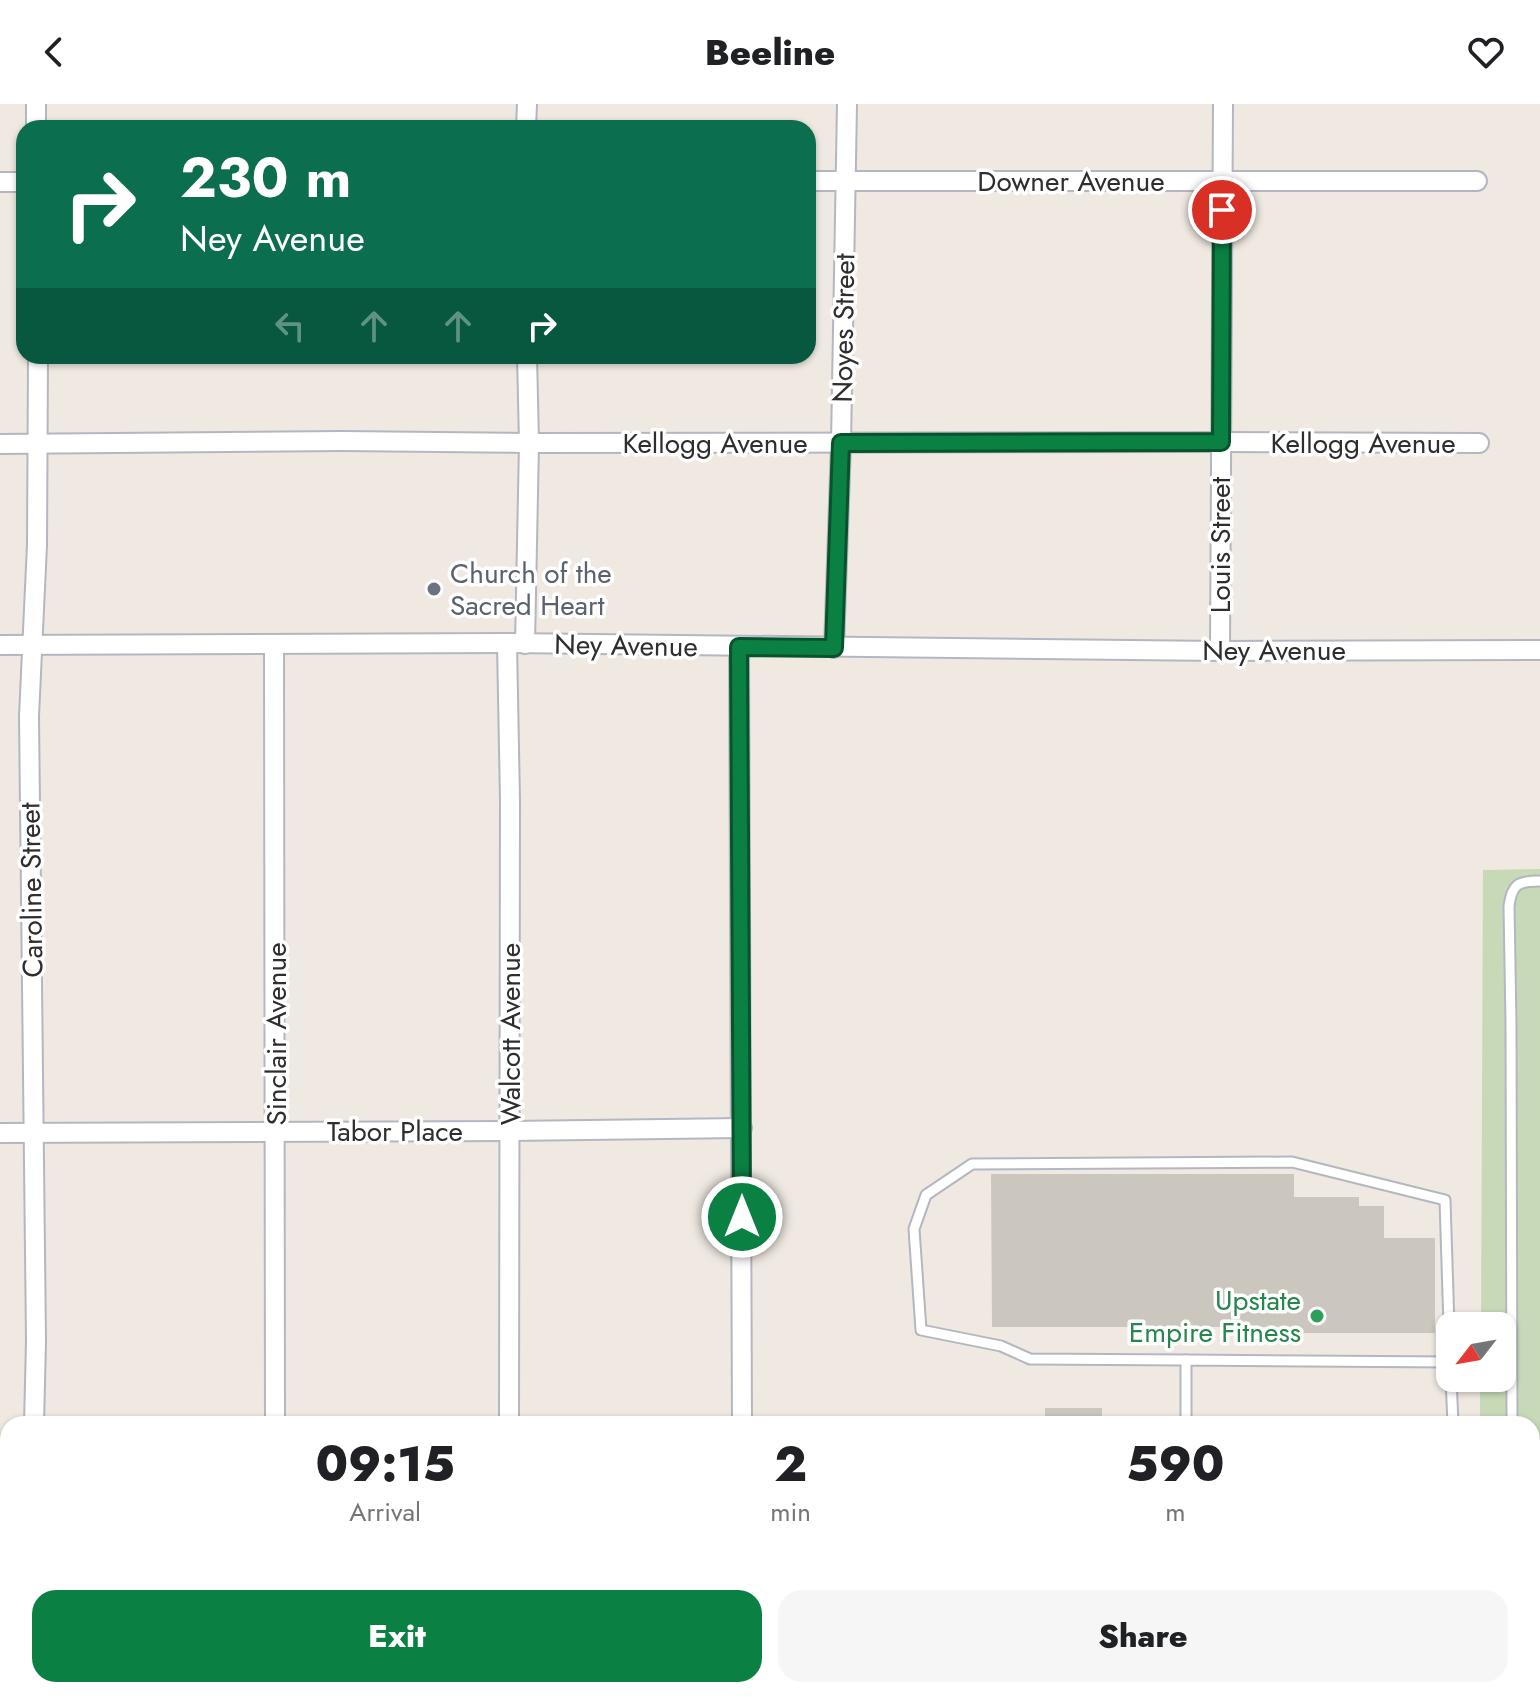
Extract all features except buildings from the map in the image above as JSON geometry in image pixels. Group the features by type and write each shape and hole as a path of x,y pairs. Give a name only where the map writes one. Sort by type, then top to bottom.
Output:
{"street":[{"name":"Noyes Street","path":"834,648 847,104"},
{"name":"Louis Street","path":"1220,651 1223,104"},
{"name":"Downer Avenue","path":"816,181 1477,181"},
{"name":"Caroline Street","path":"34,1416 29,716 37,545 38,364"},
{"name":"Walcott Avenue","path":"509,1416 510,801 516,644 528,486 527,364"},
{"name":"Kellogg Avenue","path":"0,444 342,441 1479,443"},
{"name":"Sinclair Avenue","path":"274,644 275,1416"},
{"name":"Ney Avenue","path":"0,645 516,644 1220,651 1540,650"},
{"path":"739,647 742,1416"},
{"name":"Tabor Place","path":"0,1133 742,1128"}],"lane":[{"path":"1512,1416 1509,906 1511,892 1518,884 1540,881"},
{"path":"1436,1360 1030,1359 1001,1346 921,1330 914,1229 926,1195 972,1164 1292,1162 1445,1200 1448,1312"},
{"path":"1186,1360 1186,1416"},
{"path":"1452,1392 1453,1416"}],"green space":[{"path":"1540,869 1540,1416 1480,1416 1480,1392 1516,1392 1516,1312 1481,1312 1483,870"}],"place":[{"name":"Church of the Sacred Heart","path":"434,589"},
{"name":"Upstate Empire Fitness","path":"1317,1316"}],"route":[{"path":"742,1217 739,647 834,648 841,443 1221,442 1222,210"}]}
